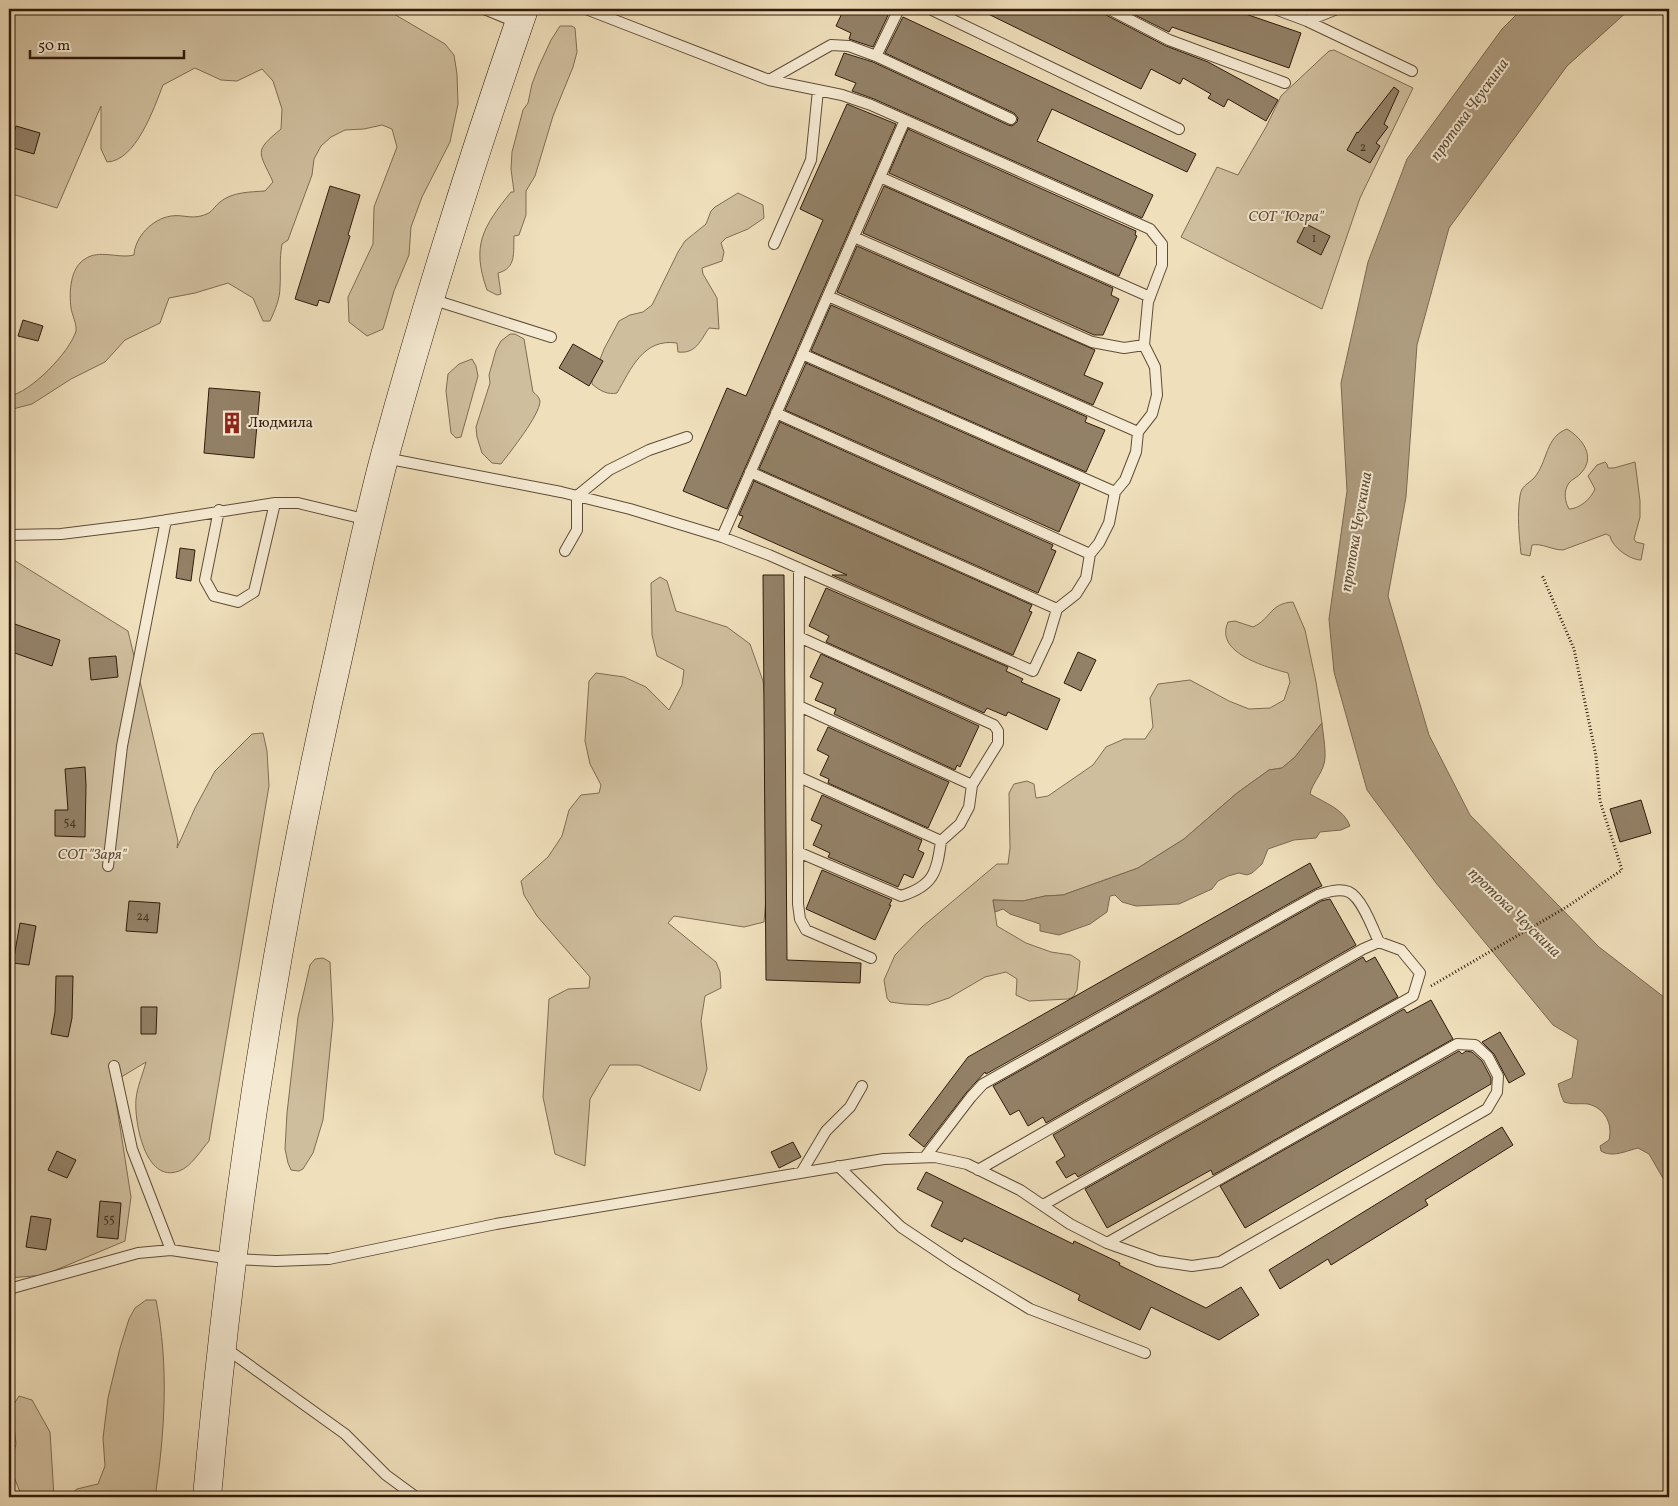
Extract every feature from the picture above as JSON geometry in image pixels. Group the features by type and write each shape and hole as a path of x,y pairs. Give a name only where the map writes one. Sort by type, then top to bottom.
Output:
{"main road":[{"path":"207,1497 221,1346 250,1124 296,854 326,707 385,458 430,299 522,16"}],"lane":[{"path":"484,9 522,16"},
{"path":"385,458 577,496 630,509 722,537 799,568 1033,671 1048,639 1057,609 1076,594 1086,578 1090,554 1099,543 1110,523 1115,492 1126,480 1136,452 1138,432 1152,414 1157,395 1154,367 1144,345 1148,302 1162,266 1162,244 1150,230 857,100 769,80 586,9"},
{"path":"876,56 898,9"},
{"path":"930,9 1178,129"},
{"path":"1109,9 1169,40 1285,83"},
{"path":"1275,9 1307,21 1412,71"},
{"path":"1307,21 1337,9"},
{"path":"769,80 831,45 848,46 876,56 1011,119"},
{"path":"774,244 811,160 818,90"},
{"path":"722,537 905,120"},
{"path":"880,177 1150,297"},
{"path":"854,237 1092,342 1124,348 1144,345"},
{"path":"828,296 1138,432"},
{"path":"430,299 551,337"},
{"path":"802,354 1115,492"},
{"path":"776,413 1090,554"},
{"path":"577,496 609,470 649,450 686,437"},
{"path":"750,472 1057,609"},
{"path":"565,552 577,530 577,496"},
{"path":"9,535 61,534 166,520 275,502 298,503 369,521"},
{"path":"219,510 205,580 214,596 238,602 254,592 275,502"},
{"path":"108,866 122,746 166,520"},
{"path":"799,568 798,852 800,919 806,930 872,958"},
{"path":"798,852 901,896 918,891 930,880 938,863 941,841 960,824 969,806 972,785 998,743 998,731 994,725 799,637"},
{"path":"799,706 972,785"},
{"path":"798,777 941,841"},
{"path":"925,1157 983,1084 1318,894 1331,890 1349,892 1363,907 1379,942"},
{"path":"978,1170 1363,949 1379,942 1401,950 1420,973 1413,996 1043,1205"},
{"path":"9,1288 138,1253 171,1250 232,1259 276,1261 329,1259 496,1224 838,1166 884,1159 925,1157 936,1157 978,1170 1020,1190 1070,1224 1107,1243 1158,1261 1192,1266 1220,1262 1487,1109 1497,1092 1498,1076 1488,1057 1475,1045 1457,1044 1107,1243"},
{"path":"114,1066 132,1149 171,1250"},
{"path":"801,1173 826,1131 850,1107 862,1086"},
{"path":"838,1166 901,1226 956,1264 1021,1304 1062,1323 1145,1353"},
{"path":"221,1346 345,1434 386,1475 416,1497"}],"path":[{"path":"1413,996 1565,908 1622,870 1600,801 1596,756 1574,649 1542,575"}],"green space":[{"path":"9,9 372,9 394,14 445,44 454,55 457,74 458,104 450,142 422,197 411,227 409,255 394,291 383,329 367,336 349,322 348,297 373,244 374,207 397,147 392,129 382,125 364,129 345,130 331,137 321,146 314,159 312,175 288,240 282,244 279,296 270,321 263,321 253,298 228,283 195,293 169,298 160,323 125,340 105,362 71,379 32,404 9,410 9,396 18,393 38,380 58,360 72,340 76,328 70,295 73,274 80,263 96,255 134,255 141,236 157,221 171,216 198,217 209,213 220,202 230,196 265,191 273,182 264,164 261,152 266,143 281,129 282,109 273,81 262,69 237,81 221,80 195,68 163,85 149,119 135,143 127,153 107,162 101,149 101,106 57,208 9,193"},
{"path":"560,26 572,26 575,28 577,52 573,67 553,116 535,176 526,191 526,215 519,235 514,236 513,259 504,271 498,273 501,294 497,295 487,290 482,274 480,248 482,237 493,216 511,192 514,192 511,169 512,152 523,110 528,103 532,84 539,66"},
{"name":"СОТ \"Югра\"","path":"1334,50 1413,88 1360,198 1322,309 1181,237 1217,167 1238,175 1266,127 1281,96 1329,51"},
{"path":"738,193 763,205 764,218 748,229 726,238 721,243 724,252 722,261 702,268 703,274 717,298 719,329 709,328 697,346 689,351 678,352 677,343 655,345 647,350 633,365 617,393 607,393 592,384 604,349 619,321 630,315 643,312 652,305 685,241 706,224 711,211 715,207"},
{"path":"510,334 515,334 524,339 533,392 540,401 530,424 501,464 492,463 482,453 476,427 490,383 489,375 496,350 501,341"},
{"path":"472,359 478,376 461,437 456,438 451,433 446,391 448,374 459,364"},
{"path":"1567,429 1582,443 1587,455 1585,467 1569,483 1566,489 1566,500 1569,509 1581,505 1593,493 1595,489 1588,476 1597,465 1605,462 1608,468 1614,468 1635,462 1640,517 1634,539 1636,542 1644,544 1641,560 1632,558 1622,552 1611,540 1610,536 1606,534 1563,550 1532,545 1530,556 1521,554 1518,517 1523,487 1539,472 1555,438"},
{"name":"СОТ \"Заря\"","path":"9,557 128,631 178,841 177,848 195,808 215,771 252,734 263,733 267,751 269,786 209,1141 192,1162 183,1169 167,1173 158,1168 150,1160 144,1148 137,1121 137,1094 146,1062 113,1082 131,1197 125,1241 44,1275 9,1278"},
{"path":"660,577 667,581 676,611 727,627 750,644 763,681 767,716 768,874 764,922 744,927 674,916 668,923 716,962 720,972 721,988 705,996 701,1021 707,1069 700,1091 639,1065 610,1065 590,1099 585,1166 555,1154 543,1097 549,999 568,989 589,988 590,977 537,916 524,895 521,881 548,857 562,836 569,810 581,795 599,793 601,785 590,764 585,741 589,681 596,673 624,677 646,687 669,710 682,685 684,670 657,656 652,635 651,583"},
{"path":"1293,602 1305,630 1322,723 1295,757 1282,768 1269,770 1237,793 1184,839 1138,868 1063,895 1045,896 1023,901 993,900 997,926 1026,943 1051,952 1071,955 1080,961 1077,990 1073,997 1068,999 1029,1001 1016,995 1017,979 1006,972 985,977 949,998 928,1005 890,1002 887,998 884,980 895,955 922,927 997,864 1008,864 1010,848 1009,793 1014,784 1027,781 1034,784 1036,798 1048,796 1093,765 1106,747 1124,739 1145,739 1153,727 1150,698 1158,684 1190,680 1229,701 1249,709 1270,708 1284,700 1290,682 1288,673 1267,667 1244,657 1228,642 1226,633 1228,622 1235,621 1253,627 1264,620 1275,608 1285,603"},
{"path":"323,958 330,962 333,1020 323,1120 313,1153 303,1169 299,1171 291,1170 285,1149 287,1113 298,1017 310,965 315,959"},
{"path":"146,1300 156,1300 163,1349 163,1423 155,1497 67,1497 77,1489 98,1484 105,1466 103,1438 108,1398 120,1348 129,1319 135,1308"},
{"path":"19,1396 32,1400 50,1432 54,1497 22,1497 10,1467 16,1444 12,1407"}],"water":[{"name":"протока Чеускина","path":"1522,9 1630,9 1567,66 1449,228 1417,345 1406,497 1388,596 1429,735 1470,815 1599,947 1669,1001 1669,1183 1664,1180 1649,1154 1638,1148 1614,1154 1601,1151 1600,1146 1609,1140 1610,1134 1609,1123 1603,1113 1588,1104 1564,1102 1558,1084 1572,1078 1578,1040 1553,1025 1436,883 1367,790 1334,672 1329,619 1347,491 1341,383 1368,262 1407,159 1502,29"},
{"path":"1322,723 1325,760 1310,794 1339,811 1350,826 1341,830 1320,832 1316,838 1294,840 1268,849 1262,864 1252,873 1247,875 1239,873 1228,876 1218,881 1212,889 1179,904 1136,906 1122,902 1115,895 1110,896 1107,912 1090,924 1059,935 1040,931 1040,924 1010,914 1003,909 995,912 993,900 1023,901 1045,896 1063,895 1138,868 1184,839 1237,793 1269,770 1282,768 1295,757"}],"building":[{"path":"844,9 884,9 890,11 873,47 849,39 851,33 836,26"},
{"path":"978,9 1102,9 1106,15 1166,46 1208,62 1278,100 1266,121 1228,99 1224,107 1208,98 1211,94 1183,78 1180,84 1151,69 1141,89"},
{"path":"1123,9 1231,9 1301,33 1289,68 1172,27 1169,32"},
{"path":"903,17 1196,154 1187,172 1052,109 1037,141 1153,195 1142,218 852,91 856,83 835,75 844,53 873,62 1008,125 1012,126 1017,122 1018,118 1014,113 885,53"},
{"path":"1394,87 1399,91 1384,124 1388,127 1376,143 1380,146 1370,163 1347,150 1357,132"},
{"path":"847,104 896,124 727,509 683,491 727,388 746,396 823,220 800,209"},
{"path":"16,126 40,133 34,154 10,147"},
{"path":"908,129 1136,231 1135,235 1137,236 1119,276 889,173"},
{"path":"330,186 360,195 348,235 350,236 329,303 319,300 317,306 295,299"},
{"path":"884,186 1113,288 1111,295 1119,299 1103,335 1094,335 863,233"},
{"path":"1306,224 1330,236 1321,255 1297,242"},
{"path":"857,246 1095,350 1084,375 1103,383 1093,405 837,292"},
{"path":"831,305 1087,417 1085,422 1105,430 1086,472 811,351"},
{"path":"23,320 43,326 38,341 18,336"},
{"path":"573,344 603,361 589,386 559,368"},
{"path":"806,363 1080,484 1059,532 785,410"},
{"name":"Людмила","path":"209,388 260,392 254,458 204,453"},
{"path":"780,422 1053,545 1051,549 1056,551 1038,593 759,469"},
{"path":"754,481 1032,605 1029,611 1032,612 1013,655 832,575 847,575 738,527 743,516 739,515"},
{"path":"180,548 195,550 191,581 176,578"},
{"path":"763,575 784,575 787,960 861,963 860,983 766,980"},
{"path":"826,588 1008,667 1006,671 1023,679 1021,682 1060,699 1047,730 1008,712 1006,716 987,708 984,713 826,642 829,636 809,626"},
{"path":"9,622 60,640 52,666 9,651"},
{"path":"1078,652 1096,660 1081,691 1064,683"},
{"path":"821,654 979,726 960,767 957,765 955,770 834,714 836,709 815,700 823,683 810,677"},
{"path":"116,656 118,677 91,680 89,658"},
{"path":"828,727 949,782 928,828 828,783 829,779 820,775 829,756 817,750"},
{"path":"85,767 85,837 55,836 55,810 68,810 65,769"},
{"path":"822,795 922,840 918,850 924,853 913,878 904,874 898,887 828,857 830,853 813,845 822,825 811,820"},
{"path":"1641,800 1651,833 1620,842 1610,809"},
{"path":"1310,863 1322,886 986,1074 985,1072 924,1147 909,1135 968,1057"},
{"path":"822,870 892,900 875,940 806,909"},
{"path":"1330,899 1356,945 1046,1123 1043,1117 1028,1126 1019,1110 1010,1115 993,1086 1321,901"},
{"path":"129,901 160,903 157,933 126,931"},
{"path":"20,923 36,926 29,965 13,963"},
{"path":"1363,957 1366,962 1375,957 1398,997 1078,1177 1075,1173 1066,1178 1056,1162 1065,1156 1053,1135"},
{"path":"56,976 73,976 72,1018 68,1037 51,1034 55,1012"},
{"path":"1431,1000 1453,1039 1213,1175 1211,1170 1107,1228 1085,1189 1404,1009 1407,1013"},
{"path":"141,1007 157,1007 156,1034 141,1034"},
{"path":"1500,1032 1525,1074 1509,1083 1494,1054 1482,1042"},
{"path":"1459,1051 1462,1054 1466,1051 1472,1052 1482,1061 1491,1078 1491,1084 1245,1228 1220,1186"},
{"path":"1502,1127 1513,1145 1425,1200 1428,1205 1331,1265 1328,1259 1280,1289 1269,1270"},
{"path":"793,1142 801,1157 779,1168 771,1152"},
{"path":"57,1151 76,1160 67,1178 48,1170"},
{"path":"926,1172 1073,1244 1074,1241 1120,1263 1119,1265 1206,1308 1241,1287 1259,1315 1219,1340 1151,1307 1140,1330 1078,1300 1080,1295 964,1238 962,1242 931,1226 943,1202 917,1189"},
{"path":"100,1201 121,1203 118,1239 97,1237"},
{"path":"31,1216 51,1219 46,1250 26,1247"}],"place":[{"name":"Людмила","path":"232,423"}]}
